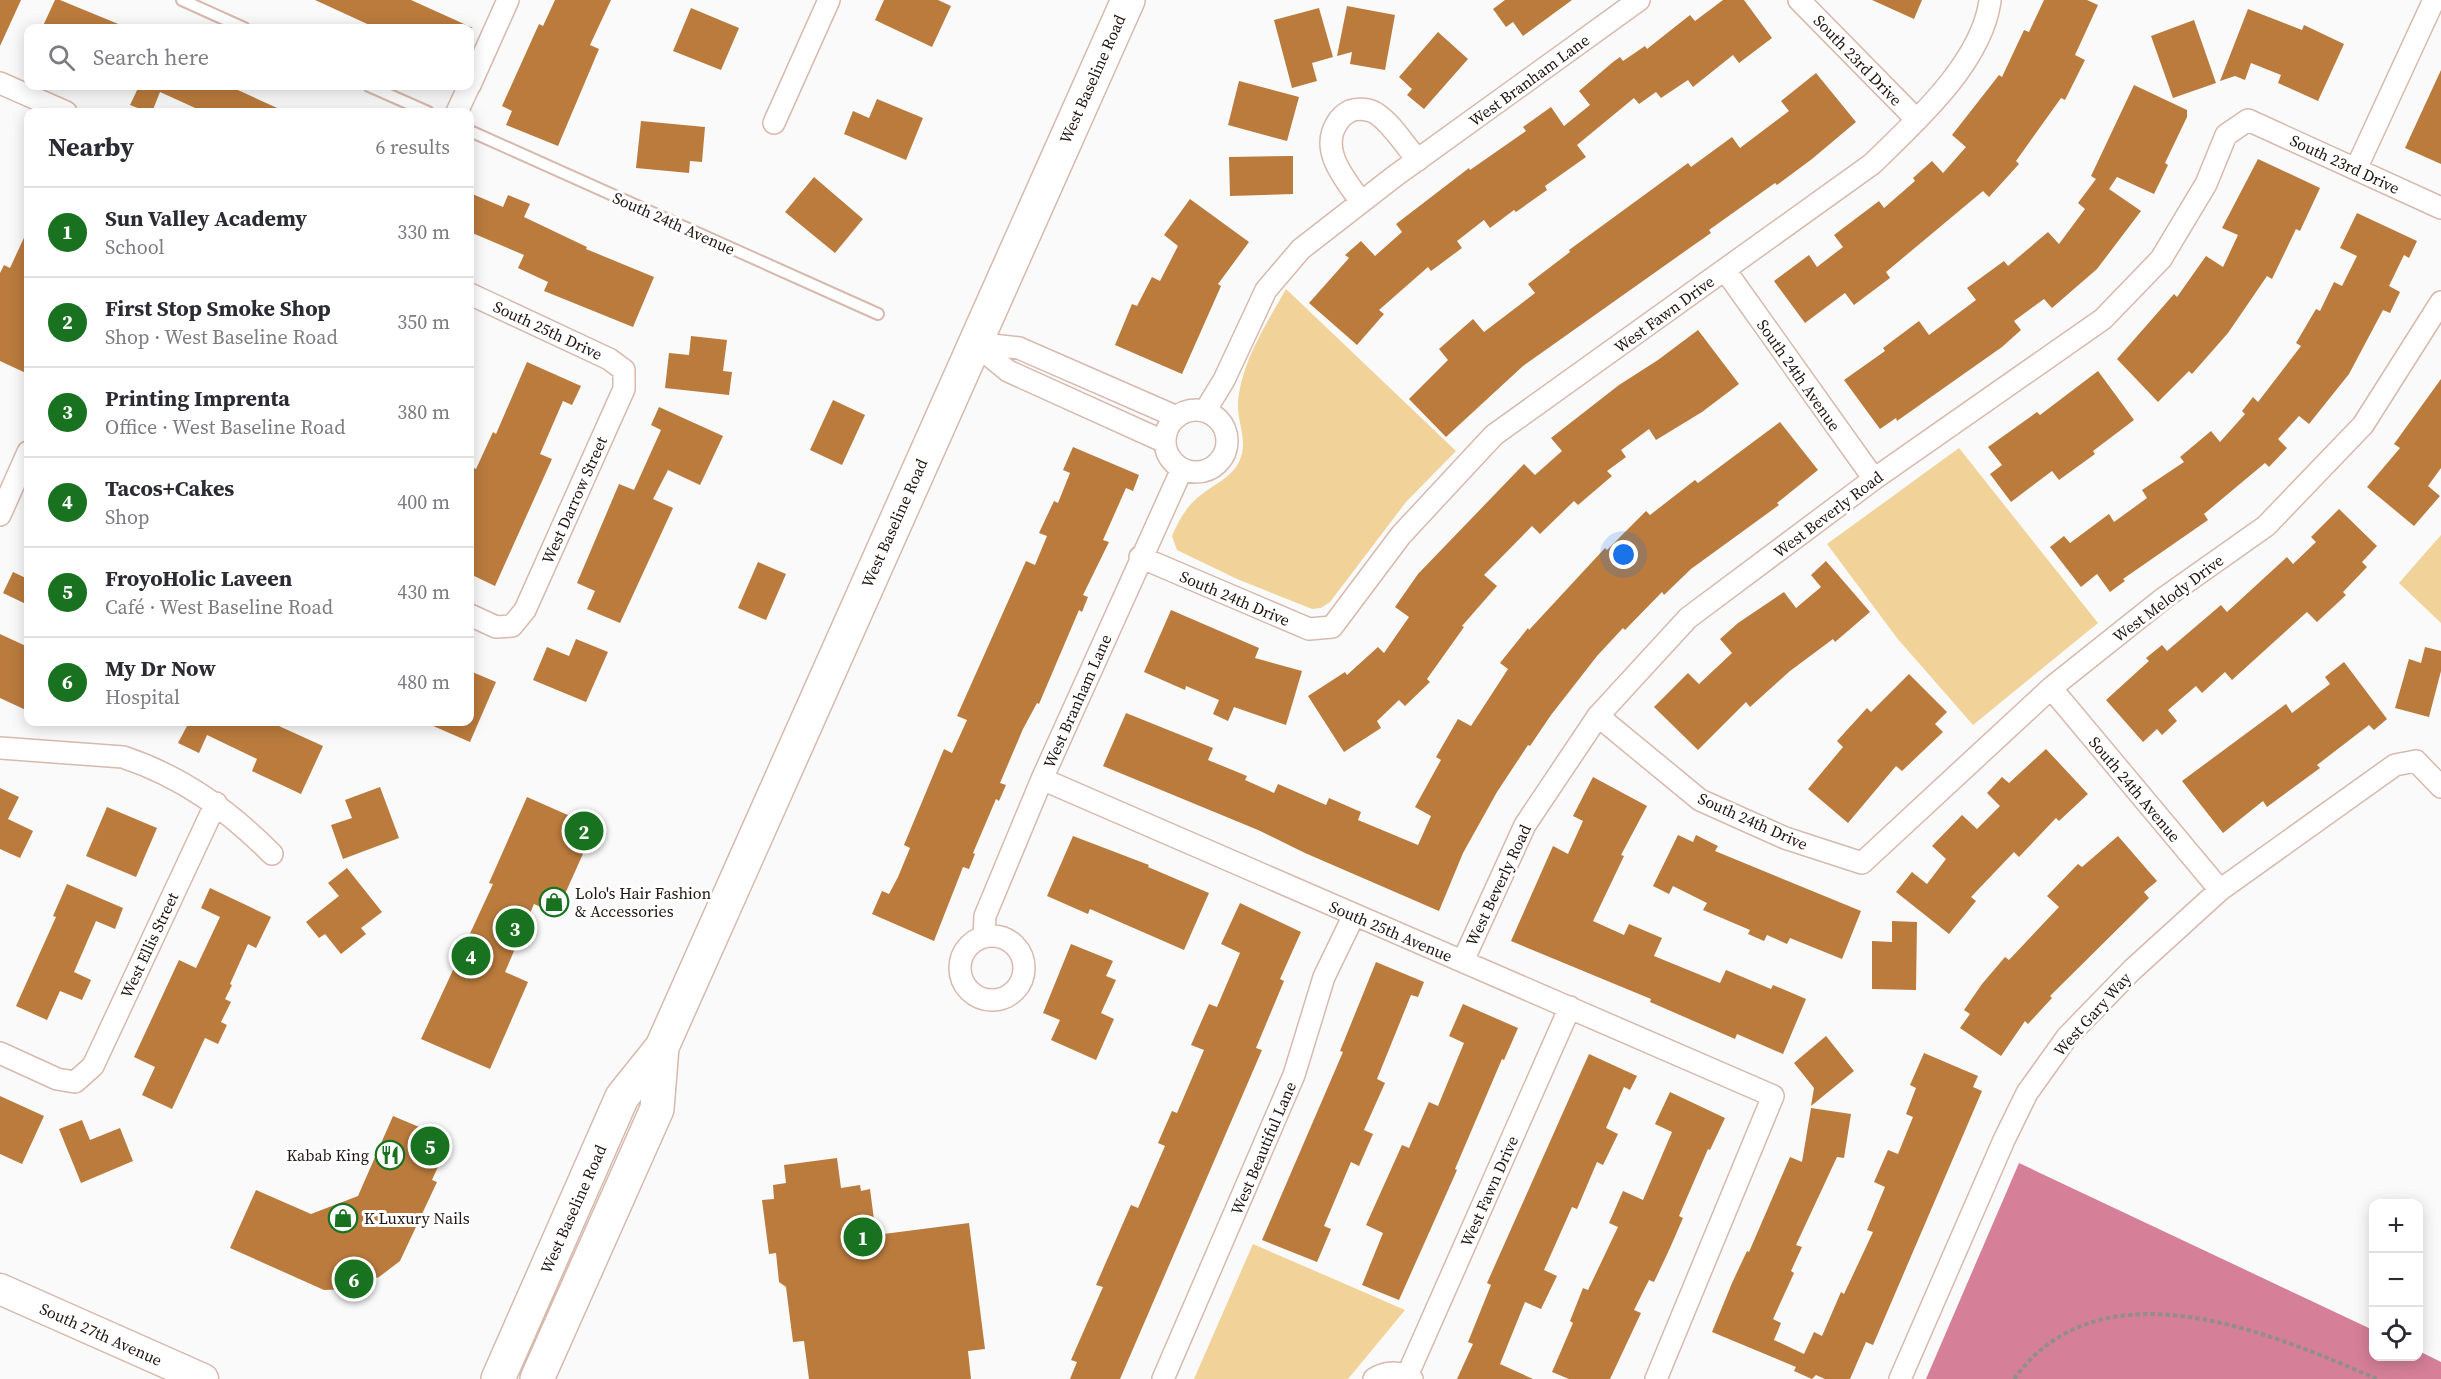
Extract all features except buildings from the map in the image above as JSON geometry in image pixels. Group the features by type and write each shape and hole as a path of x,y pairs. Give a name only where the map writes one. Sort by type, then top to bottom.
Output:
{"main road":[{"name":"West Baseline Road","path":"498,1379 622,1097 662,1047 1128,0"},
{"name":"West Baseline Road","path":"537,1379 657,1108 662,1047"},
{"name":"South 27th Avenue","path":"0,1289 185,1375"}],"street":[{"path":"474,74 508,0"},
{"path":"774,123 829,0"},
{"name":"South 23rd Drive","path":"1799,0 1917,120"},
{"name":"West Fawn Drive","path":"1332,627 1401,534 1494,435 1872,164 1917,120 1958,70 1976,43 1986,0"},
{"name":"West Branham Lane","path":"1205,411 1224,380 1266,290 1301,249 1361,202 1631,3"},
{"path":"2356,169 2434,3"},
{"path":"0,83 57,108"},
{"path":"459,108 467,90"},
{"path":"1361,202 1337,166 1331,151 1330,138 1341,116 1365,109 1377,114 1418,160"},
{"name":"South 23rd Drive","path":"2248,120 2441,208"},
{"name":"West Beverly Road","path":"1462,962 1525,825 1598,716 1688,618 1874,479 2103,319 2161,259 2206,184 2226,135 2248,120"},
{"name":"South 24th Avenue","path":"1725,270 1874,479"},
{"name":"South 25th Drive","path":"474,296 609,359 624,370"},
{"name":"West Melody Drive","path":"1862,863 2051,688 2164,598 2266,526 2363,425 2441,302"},
{"path":"974,343 1019,348 1177,417"},
{"path":"974,343 1008,371 1165,442"},
{"name":"West Darrow Street","path":"474,617 496,627 512,626 525,610 624,389 624,370"},
{"path":"1205,411 1222,424 1226,433 1225,453 1211,469 1191,472 1182,469 1169,457 1165,442 1168,428 1177,417 1186,412 1205,411"},
{"path":"0,515 24,461"},
{"name":"West Branham Lane","path":"984,937 985,916 1042,779 1140,557 1182,469"},
{"name":"South 24th Drive","path":"1140,557 1309,629 1332,627"},
{"name":"South 24th Avenue","path":"2051,688 2220,890"},
{"name":"South 24th Drive","path":"1598,716 1700,800 1785,838 1862,863"},
{"path":"0,748 123,757 159,770 216,802 272,854"},
{"name":"West Gary Way","path":"1900,1379 2004,1140 2027,1093 2067,1038 2095,1007 2220,890 2395,765 2416,761 2441,787"},
{"name":"South 25th Avenue","path":"1042,779 1462,962 1570,1006 1773,1096 1660,1377"},
{"name":"West Ellis Street","path":"0,1053 57,1079 75,1082 93,1066 216,802"},
{"name":"West Beautiful Lane","path":"1163,1379 1294,1075 1324,977 1354,915"},
{"name":"West Fawn Drive","path":"1409,1377 1570,1006"},
{"path":"1374,1379 1388,1373 1409,1377"}],"lane":[{"path":"182,0 235,24"},
{"path":"378,90 419,108"},
{"name":"South 24th Avenue","path":"474,133 878,314"}],"path":[{"path":"2014,1379 2041,1348 2072,1328 2106,1318 2150,1312 2208,1320 2254,1333 2377,1379"}],"shaded area":[{"path":"1286,289 1456,451 1406,502 1330,602 1321,608 1312,609 1237,579 1177,550 1172,536 1192,503 1227,477 1239,462 1243,440 1238,403 1244,373 1263,329"},
{"path":"1959,448 2098,623 1973,725 1897,638 1827,544"},
{"path":"2441,535 2441,623 2399,583"},
{"path":"2019,1163 2369,1328 2369,1361 2423,1361 2423,1353 2441,1362 2441,1379 1926,1379"},
{"path":"1253,1244 1405,1310 1348,1379 1194,1379"}],"place":[{"name":"First Stop Smoke Shop","path":"584,831"},
{"name":"Lolo's Hair Fashion & Accessories","path":"554,902"},
{"name":"Printing Imprenta","path":"515,928"},
{"name":"Tacos+Cakes","path":"471,956"},
{"name":"FroyoHolic Laveen","path":"430,1146"},
{"name":"Kabab King","path":"390,1155"},
{"name":"K Luxury Nails","path":"343,1218"},
{"name":"Sun Valley Academy","path":"863,1237"},
{"name":"My Dr Now","path":"354,1279"}]}
